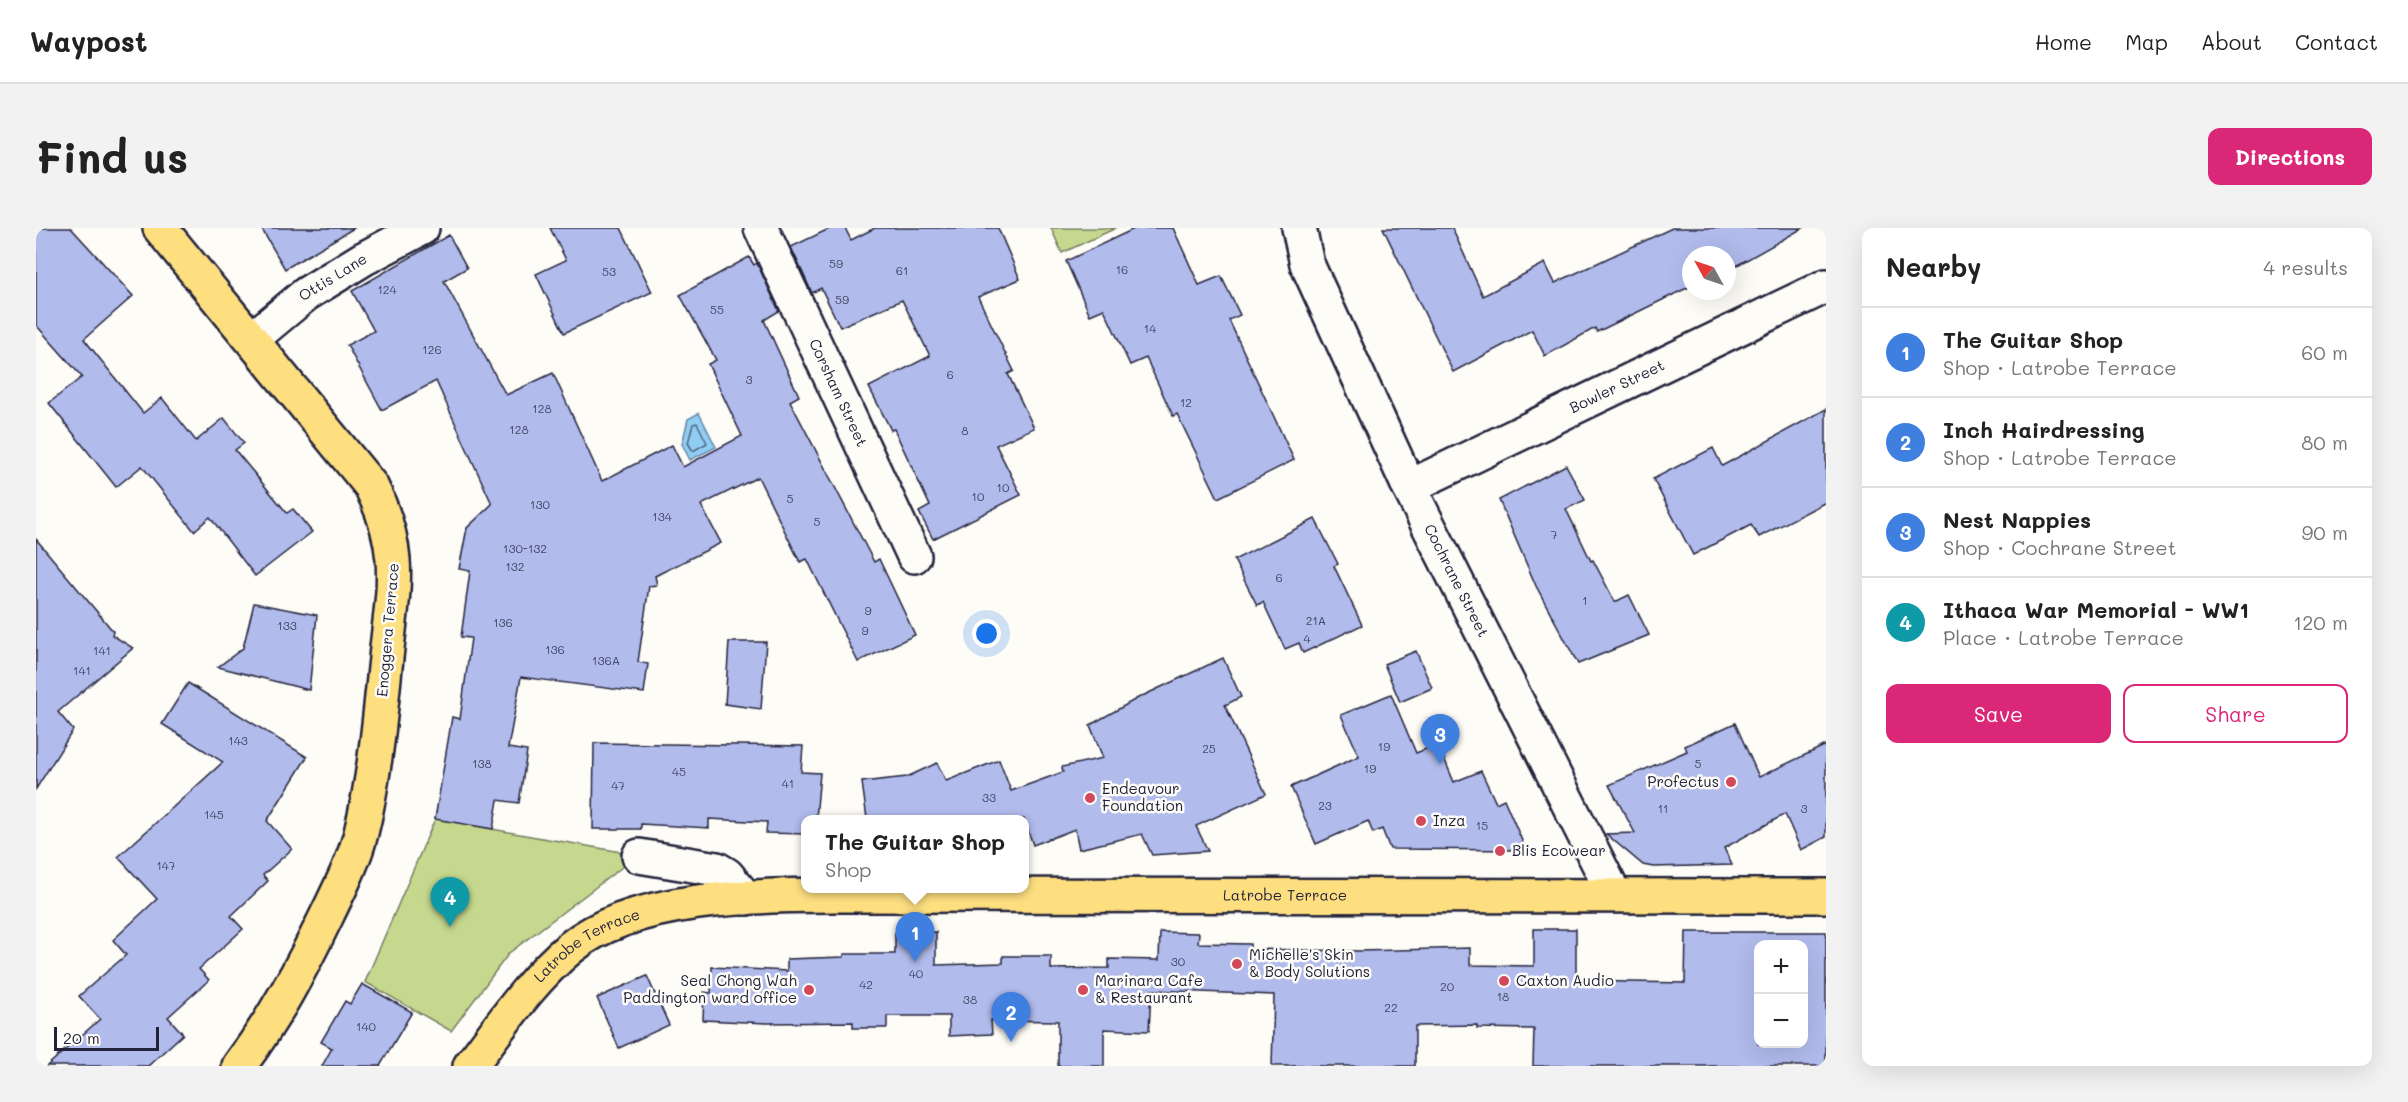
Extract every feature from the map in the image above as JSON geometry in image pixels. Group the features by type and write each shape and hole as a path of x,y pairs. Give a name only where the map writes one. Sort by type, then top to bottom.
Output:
{"main road":[{"name":"Enoggera Terrace","path":"160,228 371,486 390,528 395,552 384,683 370,791 360,836 344,880 306,958 245,1060"},
{"name":"Latrobe Terrace","path":"470,1066 531,987 552,964 586,936 625,919 667,908 746,898 821,895 1826,896"}],"street":[{"name":"Ottis Lane","path":"252,339 306,294 363,259 422,228"},
{"name":"Corsham Street","path":"761,228 915,556"},
{"name":"Cochrane Street","path":"1281,228 1307,264 1409,487 1614,894"},
{"name":"Cochrane Street","path":"1299,228 1307,264"},
{"name":"Bowler Street","path":"1409,487 1826,286"},
{"path":"639,856 717,869 727,875 746,898"}],"green space":[{"path":"1051,228 1116,228 1062,253"},
{"path":"435,819 638,855 509,953 451,1031 365,982"}],"water":[{"path":"699,413 716,447 690,460 682,444 688,419"}],"building":[{"path":"36,228 71,228 133,296 84,339 143,413 162,398 196,441 224,418 244,443 235,450 287,513 293,509 312,532 255,576 210,517 194,531 142,466 116,487 49,403 82,377 36,325"},
{"path":"261,228 354,228 285,269"},
{"path":"550,228 621,228 652,292 564,333 536,274 566,260"},
{"path":"831,228 845,228 851,240 875,228 998,228 1020,279 978,297 1014,371 1008,374 1034,428 996,445 1021,495 933,539 919,512 930,506 894,429 891,430 869,387 930,356 902,300 840,327 821,288 812,293 791,247"},
{"path":"1136,228 1173,228 1199,285 1221,276 1240,315 1229,320 1294,460 1218,498 1177,414 1173,416 1146,358 1130,365 1104,309 1090,315 1066,261"},
{"path":"1383,228 1452,228 1483,296 1545,263 1555,283 1672,228 1803,228 1736,266 1736,246 1682,246 1682,290 1597,332 1595,328 1545,356 1532,330 1453,372"},
{"path":"449,235 467,268 444,281 506,395 553,373 602,481 672,445 683,467 742,436 708,364 716,360 680,295 749,257 754,265 757,263 779,311 764,320 799,396 790,401 874,562 879,559 915,635 858,662 807,559 800,562 758,477 701,505 721,543 655,576 657,585 649,586 638,662 648,664 644,693 521,677 508,748 527,751 519,803 498,800 493,829 435,819 452,717 460,719 471,638 461,637 470,571 459,569 467,528 492,504 436,381 382,410 347,345 374,331 352,291"},
{"path":"1826,409 1826,502 1759,537 1751,525 1693,555 1653,479 1713,448 1722,466"},
{"path":"1566,465 1585,500 1566,509 1591,561 1593,560 1615,602 1629,595 1649,635 1578,664 1536,586 1499,500"},
{"path":"1315,519 1338,564 1334,566 1362,625 1303,653 1299,643 1285,649 1263,602 1257,605 1234,560"},
{"path":"36,539 113,631 112,635 133,648 58,712 73,730 36,789"},
{"path":"254,603 317,615 309,690 218,667 243,648"},
{"path":"729,642 766,642 761,709 725,704"},
{"path":"1416,651 1432,688 1400,702 1384,664"},
{"path":"1223,658 1241,697 1225,705 1266,794 1196,826 1208,851 1152,855 1142,834 1079,849 1075,829 1033,845 1029,833 1029,815 866,815 862,782 907,777 937,763 946,781 999,760 1011,791 1063,772 1062,767 1103,758 1090,725 1138,698"},
{"path":"188,683 307,757 267,821 292,849 263,875 268,881 231,916 243,929 199,969 209,980 168,1017 183,1034 148,1066 47,1066 100,1019 79,996 126,955 113,940 157,899 118,857 223,762 162,724"},
{"path":"1391,694 1416,753 1438,744 1454,782 1481,771 1496,803 1504,799 1526,850 1390,849 1382,829 1373,833 1368,821 1316,844 1291,787 1359,756 1341,715"},
{"path":"1735,723 1759,777 1826,745 1826,837 1801,850 1785,814 1724,848 1732,865 1653,867 1643,865 1606,834 1635,833 1609,785 1687,751 1685,746"},
{"path":"594,743 803,746 801,772 820,773 816,815 801,815 801,834 766,833 767,822 709,819 709,828 641,824 641,829 593,829"},
{"path":"1534,929 1576,929 1576,981 1685,983 1686,932 1826,932 1826,1066 1533,1066 1534,1029 1477,1028 1477,1025 1415,1026 1415,1066 1272,1066 1274,995 1151,990 1149,1031 1104,1029 1104,1066 1058,1066 1058,1021 991,1020 992,1034 949,1036 949,1016 887,1016 887,1028 853,1028 853,1022 767,1023 703,1020 704,992 711,993 712,967 787,971 787,959 844,957 844,954 895,954 895,933 936,932 936,965 1003,963 1003,956 1051,956 1051,969 1109,968 1109,959 1159,960 1160,932 1199,933 1198,943 1250,944 1250,949 1361,951 1470,948 1470,965 1534,966"},
{"path":"647,976 669,1025 619,1048 597,998"},
{"path":"362,984 412,1012 380,1066 322,1066 332,1048 321,1042 345,1001 350,1004"}],"place":[{"name":"Nest Nappies","path":"1440,764"},
{"name":"Profectus","path":"1731,782"},
{"name":"Endeavour Foundation","path":"1090,798"},
{"name":"Inza","path":"1421,821"},
{"name":"Blis Ecowear","path":"1500,851"},
{"name":"Ithaca War Memorial - WW1","path":"450,927"},
{"name":"The Guitar Shop","path":"915,962"},
{"name":"Michelle's Skin & Body Solutions","path":"1237,964"},
{"name":"Caxton Audio","path":"1504,981"},
{"name":"Seal Chong Wah Paddington ward office","path":"809,990"},
{"name":"Marinara Cafe & Restaurant","path":"1083,990"},
{"name":"Inch Hairdressing","path":"1011,1042"}]}
